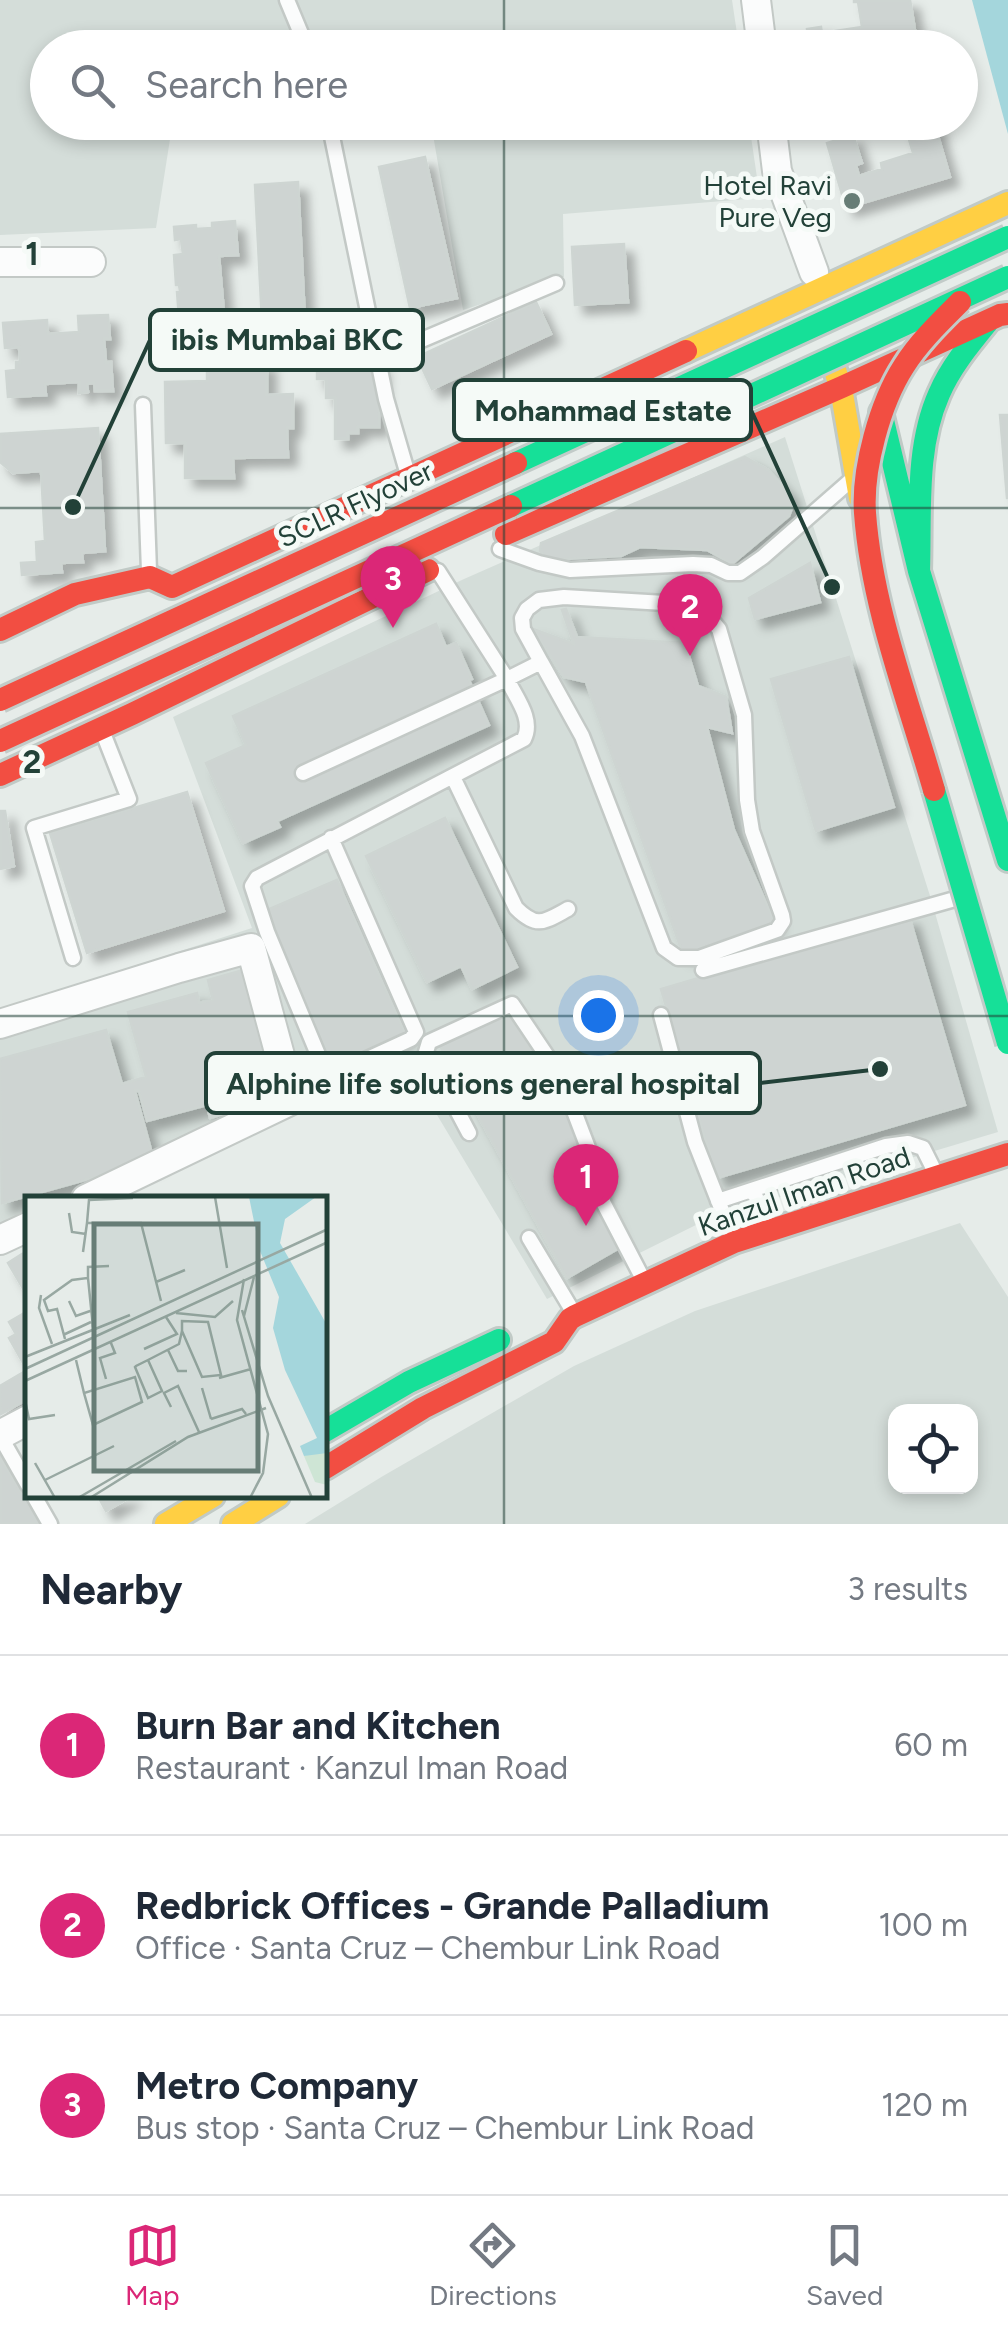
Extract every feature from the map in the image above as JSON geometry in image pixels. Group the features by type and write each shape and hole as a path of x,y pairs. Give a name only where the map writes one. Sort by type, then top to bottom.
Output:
{"main road":[{"path":"135,604 818,284 1008,203"},
{"name":"SCLR Flyover","path":"0,700 1008,237"},
{"path":"1008,263 952,310 903,367 882,412 868,469 865,510 876,591 1008,1042"},
{"path":"0,741 1008,278"},
{"path":"818,284 872,373 966,753 1008,860"},
{"path":"818,284 842,387 854,478 1008,985"},
{"path":"486,543 1002,314"},
{"path":"919,571 925,452 937,396 965,350 1002,314"},
{"path":"0,775 444,562"},
{"path":"0,630 75,594 150,577 172,587"},
{"name":"Kanzul Iman Road","path":"328,1429 409,1382 535,1324 572,1317 734,1242 1008,1154"},
{"name":"Kanzul Iman Road","path":"328,1466 423,1408 554,1342 572,1317"},
{"path":"166,1524 208,1499"},
{"path":"234,1524 273,1499"}],"street":[{"path":"756,0 760,30"},
{"path":"773,140 777,170 818,284"},
{"path":"0,262 91,262"},
{"path":"0,1024 251,948 292,1100 92,1196"},
{"path":"0,1240 25,1228"},
{"path":"0,1436 25,1422"}],"lane":[{"path":"287,0 300,30"},
{"path":"333,140 386,399 408,478"},
{"path":"379,358 556,283"},
{"path":"143,405 150,577"},
{"path":"486,543 570,570 693,564 740,573 854,478"},
{"path":"331,838 416,1032 411,1039 330,1073 324,1069 266,932 252,886 257,878 331,838 524,739 528,731 528,721 444,562"},
{"path":"564,597 680,604 702,609 719,629 744,715 747,800 752,831 782,915 777,930 699,958 678,958 664,948 582,736 541,662 523,629 522,618 539,600 564,597"},
{"path":"303,773 541,662"},
{"path":"74,958 34,828 129,799 102,728"},
{"path":"452,777 516,908 528,920 542,922 568,909"},
{"path":"702,970 980,892"},
{"path":"470,1133 426,1046 510,1004 561,1077 590,1153 603,1202 645,1284"},
{"path":"660,1015 695,1142 734,1242"},
{"path":"718,1201 886,1146 908,1143 923,1148 937,1176"},
{"path":"753,1190 770,1230"},
{"path":"530,1238 572,1317"},
{"path":"0,1436 25,1480"},
{"path":"36,1499 50,1524"}],"shaded area":[{"path":"0,0 732,0 736,30 30,30 30,140 170,140 156,228 0,235"},
{"path":"434,140 751,140 760,198 563,214 564,277 463,310"},
{"path":"785,437 931,899 998,1132 710,1218 547,1299 400,1053 107,1196 25,1196 25,1233 0,1244 0,1009 252,928 173,717 464,579"},
{"path":"960,1223 1008,1297 1008,1524 305,1524 574,1366 695,1311"}],"water":[{"path":"972,0 1008,0 1008,134"}],"building":[{"path":"910,0 915,30 842,30 862,27 858,2 854,2"},
{"path":"855,140 862,163 856,165 859,176 882,169 881,163 913,153 909,140 939,140 950,177 846,208 827,143"},
{"path":"425,157 457,298 410,308 379,167"},
{"path":"298,182 305,320 262,322 255,185"},
{"path":"235,221 238,255 219,256 224,313 215,313 216,329 180,332 180,291 174,255 183,254 181,239 175,240 174,227 212,228 212,223"},
{"path":"624,244 628,302 575,305 572,247"},
{"path":"536,302 551,334 432,389 417,357"},
{"path":"108,315 110,339 104,339 113,391 95,391 94,383 87,384 88,392 79,393 79,382 45,384 46,395 8,397 6,371 16,370 19,347 5,348 3,323 47,320 48,334 79,332 78,316"},
{"path":"317,351 347,351 347,364 380,364 379,427 358,427 358,433 348,433 348,439 335,439 335,398 326,398 326,379 317,379"},
{"path":"242,362 267,362 267,395 293,394 293,428 287,428 288,457 233,458 234,478 185,478 185,443 166,443 165,382 207,381 207,367 243,366"},
{"path":"1000,415 1008,415 1008,498 1007,498"},
{"path":"98,428 105,551 82,553 83,562 61,563 62,572 22,575 21,563 37,562 36,542 45,541 41,471 13,473 0,462 0,434"},
{"path":"745,457 768,470 789,492 792,508 789,516 732,564 707,550 640,547 621,556 548,560 540,551 541,543"},
{"path":"810,563 820,602 755,619 749,598"},
{"path":"566,609 577,637 685,643 698,686 726,697 732,733 707,727 734,830 775,923 683,954 586,682 564,677 533,629 574,644 562,610"},
{"path":"436,624 446,647 456,643 489,725 277,821 280,827 243,843 206,763 246,745 233,716"},
{"path":"849,657 894,807 816,831 771,679"},
{"path":"187,792 224,911 87,953 50,833"},
{"path":"0,811 5,811 14,866 0,869"},
{"path":"445,818 517,967 472,989 461,966 427,982 366,856"},
{"path":"337,880 406,1035 333,1066 265,911"},
{"path":"909,916 965,1105 717,1178 661,989"},
{"path":"243,970 278,1099 210,1118 207,1105 147,1121 139,1091 135,1091 154,1161 2,1203 0,1059 106,1030 122,1084 146,1077 128,1012 197,993 199,1003 213,1000 208,980"},
{"path":"511,1006 552,1074 621,1247 567,1278 438,1042"},
{"path":"22,1254 25,1259 25,1292 8,1263"},
{"path":"25,1313 25,1366 9,1338 16,1334 9,1322"},
{"path":"25,1371 25,1401 1,1414 0,1386"},
{"path":"0,1457 42,1524 0,1524"},
{"path":"100,1499 127,1499 106,1511"}],"traffic: fast":[{"path":"516,463 1008,237"},
{"path":"511,506 1008,277"},
{"path":"919,571 921,481 931,415 949,375 987,323"},
{"path":"881,412 919,571 1008,860"},
{"path":"934,790 1008,1043"},
{"path":"328,1429 409,1382 499,1340"}],"traffic: slow":[{"path":"686,351 1008,203"},
{"path":"832,359 860,498"},
{"path":"166,1524 208,1499"},
{"path":"233,1524 273,1499"}],"traffic: jam":[{"path":"934,790 875,584 865,513 866,477 874,437 895,381 916,349 960,302"},
{"path":"506,534 1008,314"},
{"path":"0,630 75,594 150,577 172,587 686,351"},
{"path":"0,700 516,463"},
{"path":"0,741 511,506"},
{"path":"0,775 428,570"},
{"path":"328,1466 423,1408 554,1342 575,1316 734,1242 1008,1154"}],"place":[{"name":"Hotel Ravi Pure Veg","path":"852,201"},
{"name":"ibis Mumbai BKC","path":"73,507"},
{"name":"Mohammad Estate","path":"832,587"},
{"name":"Metro Company","path":"393,628"},
{"name":"Redbrick Offices - Grande Palladium","path":"690,656"},
{"name":"Alphine life solutions general hospital","path":"880,1069"},
{"name":"Burn Bar and Kitchen","path":"586,1226"}]}
